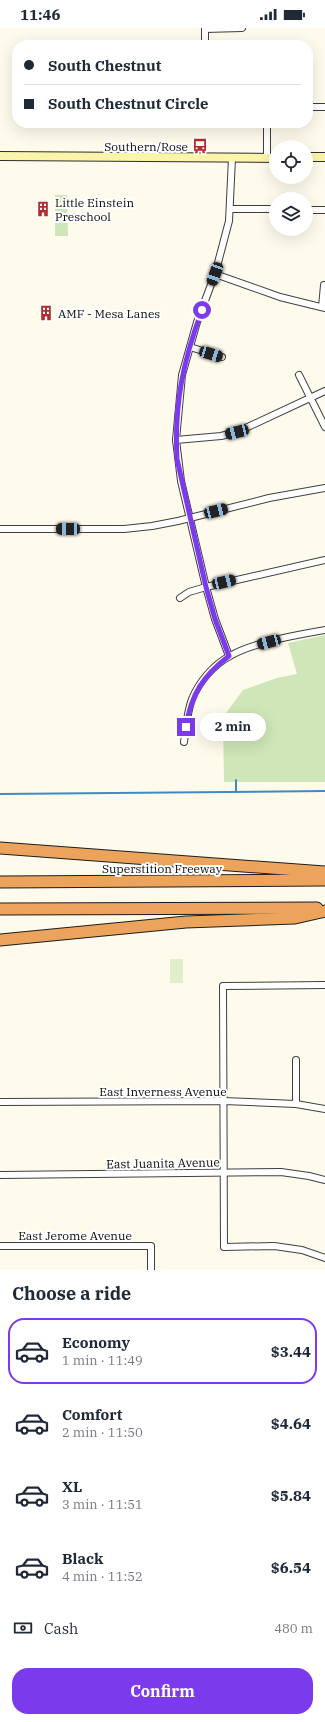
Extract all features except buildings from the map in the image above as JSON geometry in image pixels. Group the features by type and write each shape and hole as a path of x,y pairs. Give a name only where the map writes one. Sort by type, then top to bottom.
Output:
{"highway":[{"path":"0,848 325,872"},
{"name":"Superstition Freeway","path":"0,882 325,880"},
{"path":"0,910 325,909"},
{"path":"0,940 186,922 295,918 325,909"}],"main road":[{"path":"0,156 269,158"},
{"path":"313,157 325,157"}],"street":[{"path":"205,40 205,29 242,28"},
{"path":"313,107 325,107"},
{"path":"268,128 269,140"},
{"path":"229,656 215,619 206,587 179,466 176,440 182,375 227,232 230,209 232,158"},
{"path":"230,209 269,209"},
{"path":"313,210 325,210"},
{"path":"215,274 280,297 323,307 324,285"},
{"path":"190,347 222,357"},
{"path":"299,375 325,427"},
{"path":"176,440 221,436 237,432 325,391"},
{"path":"0,529 124,529 152,526 269,498 325,488"},
{"path":"180,598 189,592 206,587 325,560"},
{"path":"184,742 188,712 192,699 207,675 229,656 240,651 282,639 325,630"},
{"path":"325,985 223,986 224,1247 274,1246 302,1250 325,1258"},
{"path":"296,1060 296,1104"},
{"name":"East Inverness Avenue","path":"0,1102 223,1101 296,1104 325,1109"},
{"name":"East Juanita Avenue","path":"0,1175 281,1172 310,1176 325,1180"},
{"name":"East Jerome Avenue","path":"0,1246 151,1246 151,1270"}],"green space":[{"path":"55,195 67,195 68,236 55,236"},
{"path":"325,635 325,782 224,782 223,717 243,690 277,678 297,674 288,643"},
{"path":"170,959 183,959 183,983 170,983"}],"waterway":[{"path":"236,780 236,792"},
{"path":"0,794 325,791"}],"place":[{"name":"Southern/Rose","path":"200,146"},
{"name":"Little Einstein Preschool","path":"43,209"},
{"name":"AMF - Mesa Lanes","path":"46,313"}],"route":[{"path":"186,727 188,712 198,687 207,675 229,656 215,619 206,587 177,459 176,440 178,400 182,375 197,322 202,310"}]}
